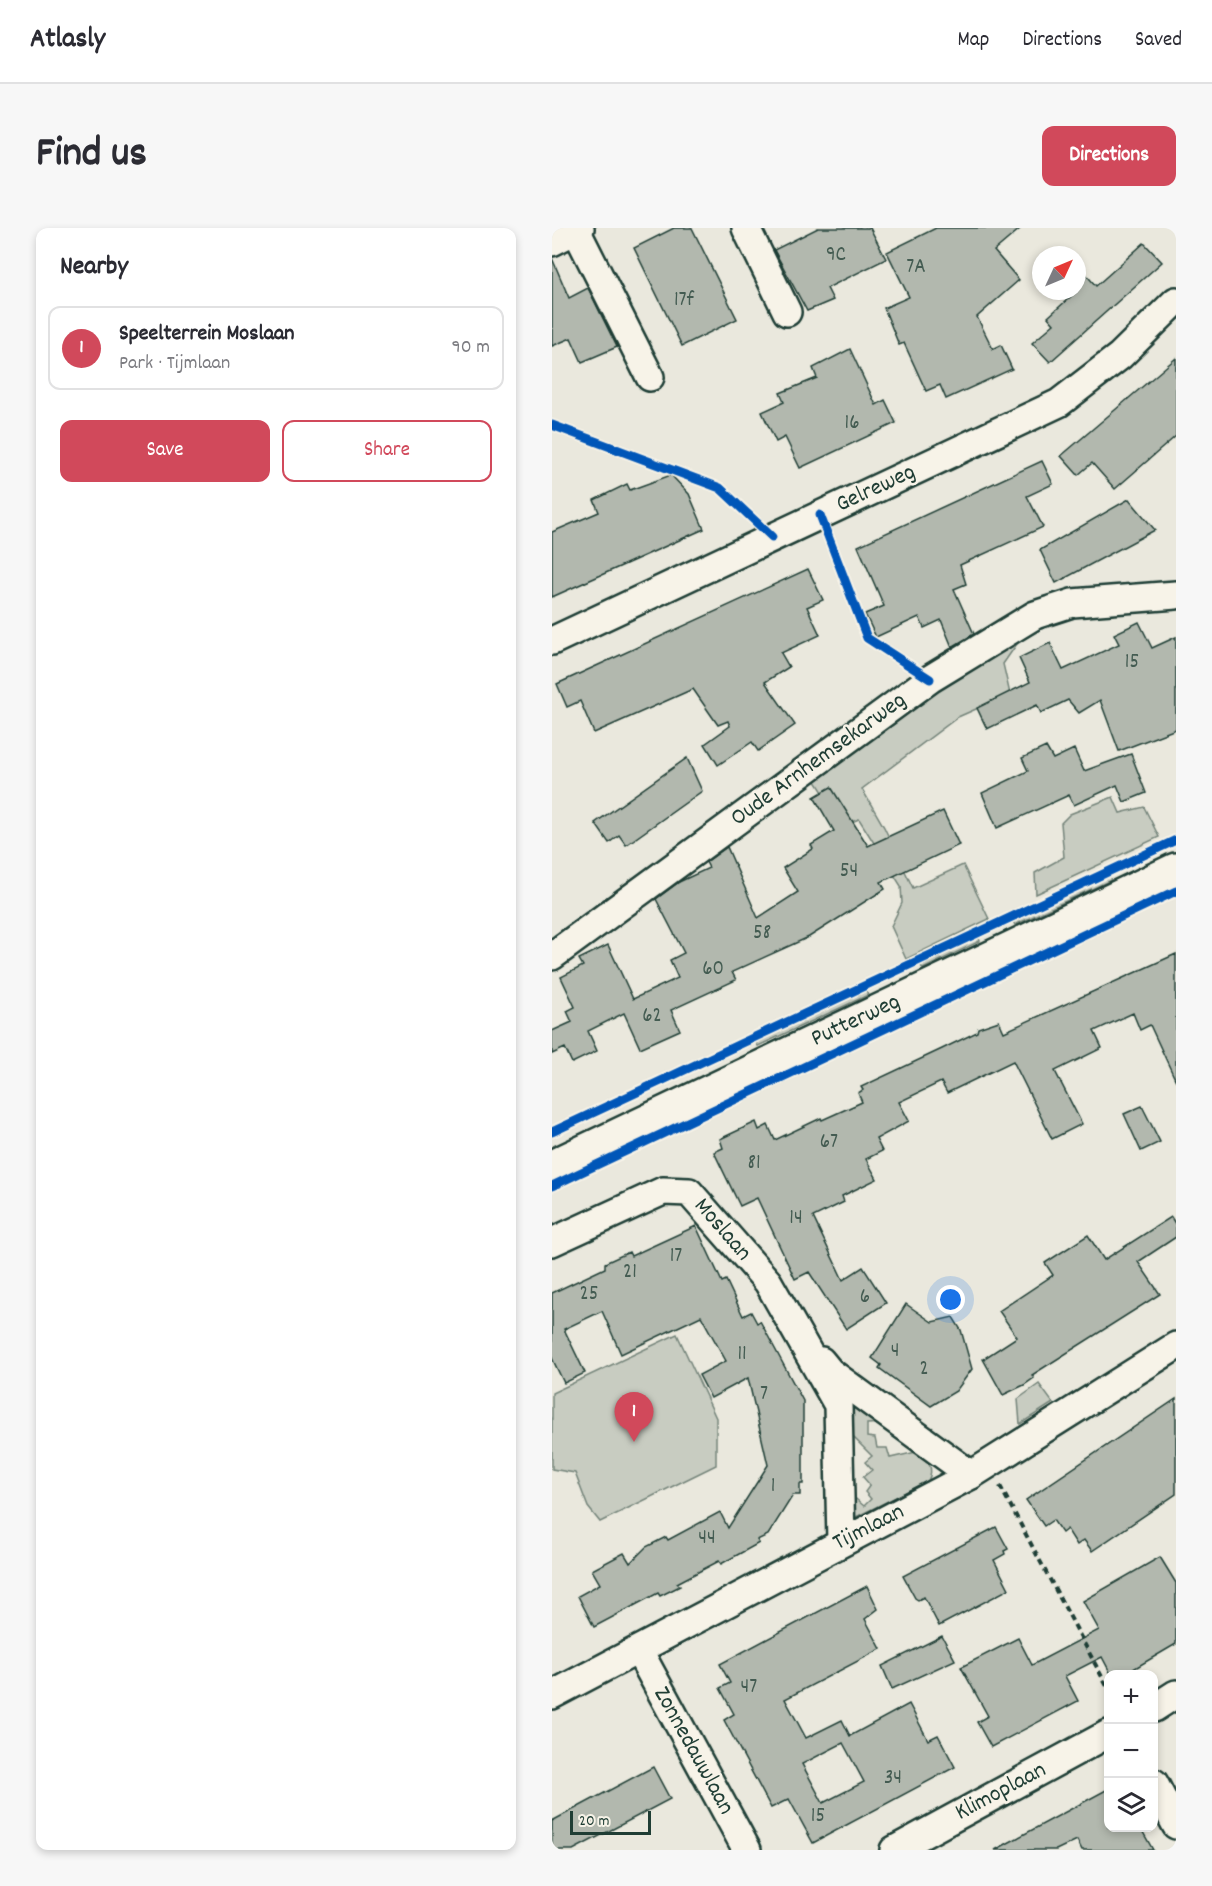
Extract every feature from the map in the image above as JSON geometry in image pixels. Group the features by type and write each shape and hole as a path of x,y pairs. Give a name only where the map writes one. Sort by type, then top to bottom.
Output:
{"main road":[{"name":"Putterweg","path":"552,1150 1176,854"},
{"name":"Putterweg","path":"552,1167 1176,870"}],"street":[{"path":"746,228 787,312"},
{"path":"552,242 578,229 650,377"},
{"name":"Gelreweg","path":"552,641 1059,403 1120,356 1176,301"},
{"name":"Oude Arnhemsekarweg","path":"552,956 930,679 1035,615 1072,603 1176,595"},
{"name":"Moslaan","path":"552,1242 663,1191 689,1192 768,1282 838,1405 841,1542"},
{"name":"Moslaan","path":"797,1332 830,1372 980,1470"},
{"name":"Tijmlaan","path":"552,1695 980,1470 1176,1346"},
{"name":"Zonnedauwlaan","path":"639,1651 747,1850"},
{"path":"1158,1705 1176,1694"},
{"name":"Klimoplaan","path":"894,1850 1104,1736"},
{"path":"1158,1791 1176,1825"}],"path":[{"path":"980,1470 1104,1681"}],"shaded area":[{"path":"1021,638 1003,664 1010,694 958,717 862,789 884,827 913,888 963,865 989,919 906,959 891,926 902,903 901,886 859,819 844,825 812,775 976,657"},
{"path":"1113,797 1120,813 1144,807 1159,837 1036,894 1035,873 1064,857 1061,823 1070,814"},
{"path":"1108,875 1111,880 1015,925 1012,920"},
{"path":"978,936 980,941 923,969 919,963"},
{"path":"866,990 868,995 758,1046 755,1041"},
{"path":"677,1334 716,1418 716,1465 600,1522 588,1507 575,1473 552,1469 552,1393"},
{"path":"1039,1384 1053,1403 1020,1424 1018,1399"},
{"path":"852,1397 883,1423 867,1424 867,1437 875,1438 877,1448 887,1448 890,1458 916,1452 927,1461 931,1472 928,1481 856,1517 851,1511 849,1493 864,1506 871,1499 865,1492 870,1485 863,1477 872,1470 865,1462 872,1456 849,1433"}],"building":[{"path":"674,228 692,228 737,319 682,346 634,248"},
{"path":"818,228 870,228 886,259 827,288 833,300 807,311 774,250"},
{"path":"936,228 1021,228 994,251 1019,280 977,317 993,349 1001,345 1012,369 946,399 940,385 926,391 904,343 899,345 884,308 909,297 887,252"},
{"path":"1144,243 1162,262 1050,362 1032,343 1054,324 1048,317 1067,300 1086,300 1086,274 1096,286"},
{"path":"552,258 569,298 588,288 617,347 582,362 571,338 552,346"},
{"path":"850,349 876,405 885,400 896,423 800,468 785,437 776,442 762,412 784,402 780,393 817,378 813,368"},
{"path":"1176,358 1176,436 1115,489 1092,463 1078,475 1061,456"},
{"path":"1042,461 1053,484 1027,496 1043,527 960,565 966,584 954,589 974,634 952,647 941,620 924,628 919,617 876,637 865,614 884,606 858,546"},
{"path":"671,475 689,494 704,529 552,597 552,532 599,512 594,500 627,484 630,490"},
{"path":"1129,499 1155,530 1056,583 1040,550"},
{"path":"808,569 823,600 807,607 820,635 781,653 789,667 765,682 795,725 758,751 752,742 718,765 705,744 730,726 728,721 718,725 693,689 594,733 580,701 567,707 557,684"},
{"path":"1139,622 1152,648 1176,637 1176,729 1119,751 1100,700 1079,713 1068,700 1041,713 1037,705 987,729 977,708 1030,682 1019,658 1050,643 1063,670 1119,644 1114,634"},
{"path":"1046,747 1053,759 1074,749 1084,771 1131,754 1146,793 1124,802 1117,785 1074,805 1069,795 997,828 982,793 1028,771 1022,758"},
{"path":"687,758 702,791 626,845 619,835 609,843 595,823"},
{"path":"831,787 868,846 943,811 959,845 881,882 885,889 809,937 732,972 736,980 671,1010 680,1030 640,1048 624,1013 588,1031 597,1051 572,1063 565,1048 552,1054 552,1031 572,1022 567,1011 575,1007 561,977 583,966 579,959 608,945 633,999 678,978 670,960 684,953 656,899 679,882 709,868 706,862 727,847 758,918 798,892 783,868 813,849 811,845 834,831 814,797"},
{"path":"1176,954 1176,1081 1150,1025 1140,1030 1133,1013 1094,1031 1102,1048 1055,1071 1082,1124 1052,1139 1013,1061 947,1093 941,1082 899,1102 909,1121 876,1139 882,1151 866,1159 877,1179 842,1196 844,1202 813,1217 843,1280 863,1267 886,1303 846,1329 809,1272 795,1279 757,1198 740,1206 714,1152 723,1148 720,1139 756,1122 759,1130 768,1125 775,1140 862,1102 858,1093 863,1090 861,1087 977,1032 978,1028 999,1021 1004,1032"},
{"path":"1142,1106 1160,1142 1141,1151 1124,1114"},
{"path":"1171,1217 1176,1225 1176,1237 1138,1262 1160,1294 1032,1375 1034,1378 1024,1385 1003,1395 983,1359 1017,1337 999,1311 1053,1275 1045,1263 1088,1235 1104,1260"},
{"path":"696,1226 722,1282 726,1280 743,1316 751,1312 757,1323 760,1321 803,1401 803,1484 800,1484 800,1495 793,1495 768,1535 757,1540 759,1543 721,1564 719,1561 677,1583 680,1586 660,1596 658,1593 594,1627 578,1596 600,1584 592,1570 624,1553 630,1563 646,1547 666,1537 668,1540 720,1512 728,1528 768,1465 748,1378 711,1398 699,1375 726,1361 701,1316 621,1354 602,1311 564,1329 585,1373 564,1383 552,1358 552,1293 605,1268 605,1263 629,1252 631,1256"},
{"path":"906,1304 932,1322 953,1317 961,1330 972,1369 956,1391 931,1406 879,1368 881,1365 872,1358"},
{"path":"1176,1399 1176,1494 1092,1551 1084,1540 1077,1545 1067,1529 1062,1533 1053,1520 1044,1526 1026,1500"},
{"path":"996,1527 1008,1549 1004,1551 1005,1554 994,1560 1009,1589 939,1626 924,1597 918,1600 915,1598 903,1576"},
{"path":"1160,1557 1176,1583 1176,1644 1132,1670 1109,1670 1102,1657 1065,1676 1078,1701 991,1747 977,1722 988,1716 961,1667 1018,1638 1032,1665 1099,1630 1083,1601"},
{"path":"867,1586 878,1609 865,1619 881,1649 785,1699 806,1738 842,1720 850,1736 909,1704 928,1740 938,1735 955,1767 813,1843 789,1799 771,1808 724,1720 734,1714 720,1688 730,1683 720,1664","holes":["843,1743 864,1782 823,1803 802,1764"]},
{"path":"942,1636 955,1660 892,1689 882,1666"},
{"path":"653,1767 670,1799 573,1850 552,1850 552,1821"},
{"path":"1104,1791 1104,1832 1143,1832 1153,1850 1082,1850 1077,1840 1056,1850 995,1850"}],"cycle path":[{"path":"552,425 720,488 772,537"},
{"path":"820,515 867,638 930,679"},
{"path":"552,1132 1176,840"},
{"path":"552,1186 1176,891"}],"place":[{"name":"Speelterrein Moslaan","path":"634,1442"}]}
